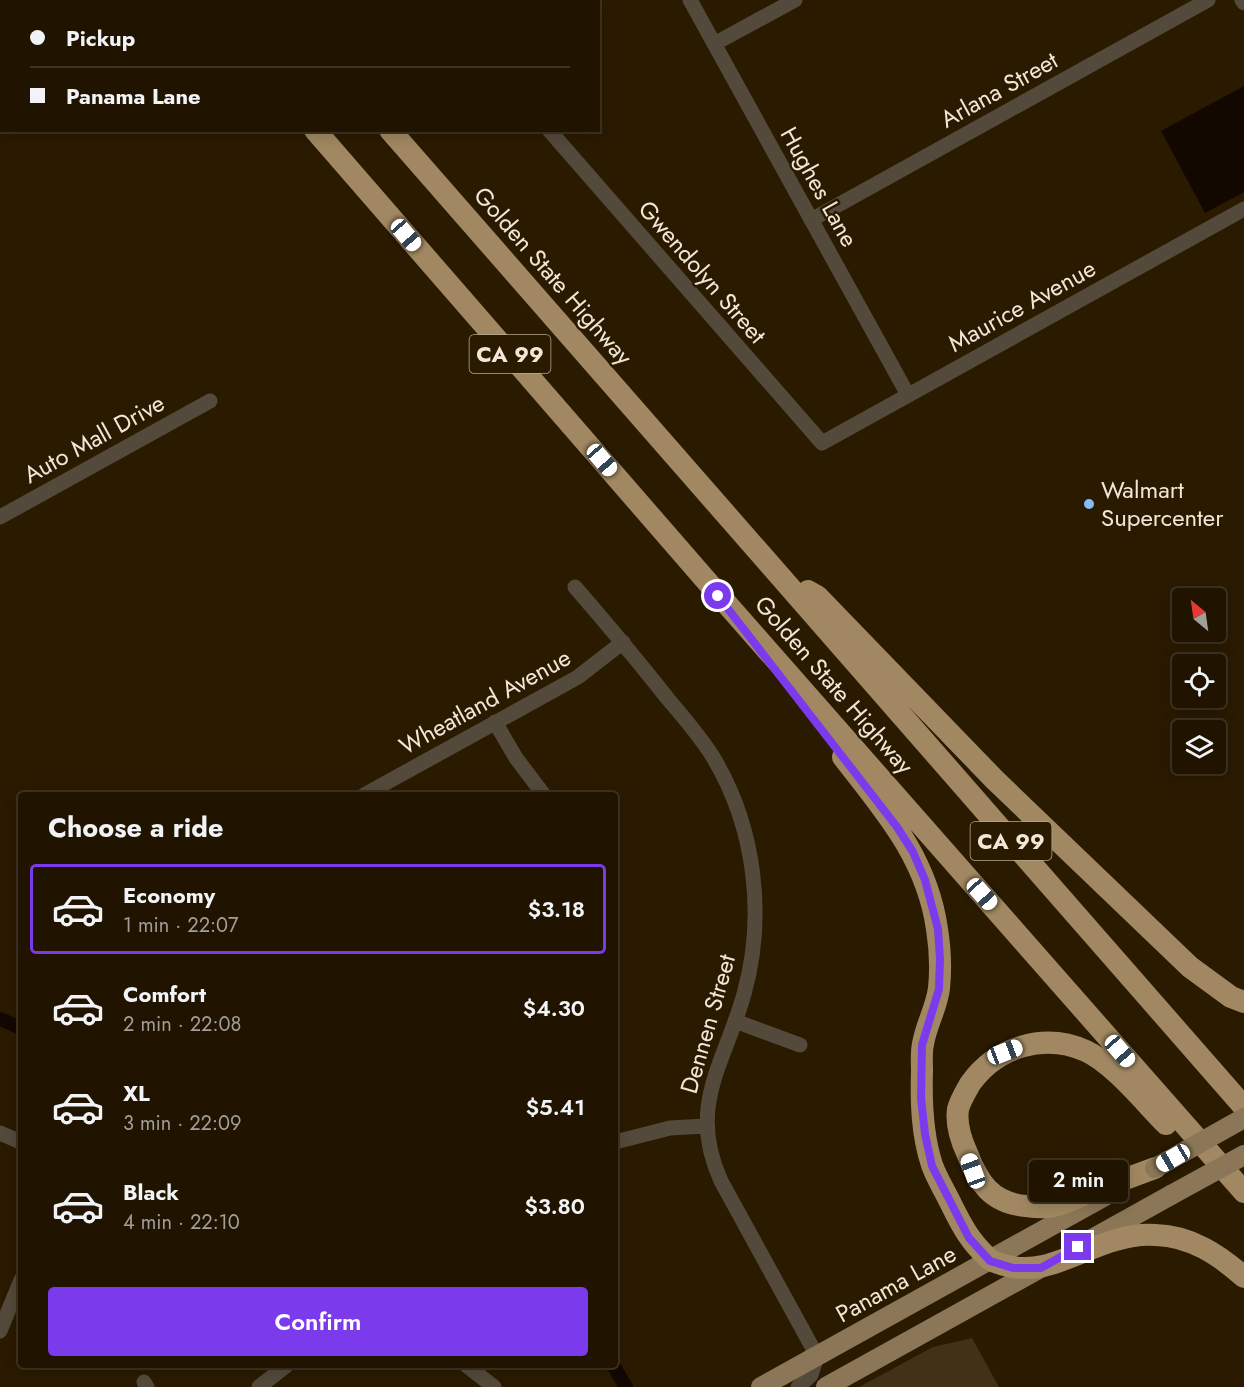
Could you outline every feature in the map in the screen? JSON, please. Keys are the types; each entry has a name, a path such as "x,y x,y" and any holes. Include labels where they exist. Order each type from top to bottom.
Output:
{"highway":[{"name":"Golden State Highway","path":"317,132 704,578 1244,1192"},
{"name":"Golden State Highway","path":"392,132 1244,1107"},
{"path":"778,575 817,596 995,780 1190,967 1231,997 1244,1002"},
{"path":"704,578 897,827 913,852 925,880 938,929 940,959 939,989 922,1045 921,1098 925,1134 932,1166 969,1238 990,1261 1013,1268 1041,1268 1115,1240 1158,1235 1179,1238 1199,1245 1218,1255 1244,1277"},
{"path":"1145,993 1244,1093"},
{"path":"1155,1168 1052,1207 1011,1204 986,1189 973,1171 962,1141 958,1109 966,1089 977,1074 990,1061 1005,1052 1023,1045 1039,1043 1071,1046 1087,1052 1108,1066 1244,1202"}],"main road":[{"name":"Panama Lane","path":"761,1387 1244,1118"},
{"path":"826,1387 1244,1155"}],"street":[{"name":"Hughes Lane","path":"690,0 908,395"},
{"path":"714,44 795,0"},
{"name":"Arlana Street","path":"811,220 1208,0"},
{"name":"Gwendolyn Street","path":"551,132 822,443"},
{"name":"Maurice Avenue","path":"822,443 1244,209"},
{"name":"Auto Mall Drive","path":"0,517 210,401"},
{"name":"Dennen Street","path":"575,587 623,642 704,744 727,784 739,814 748,844 753,875 755,933 744,994 710,1090 706,1126 713,1164 721,1181 817,1356"},
{"name":"Wheatland Avenue","path":"369,792 589,670 623,642"},
{"path":"495,723 516,758 542,792"},
{"path":"735,1021 800,1045"},
{"path":"618,1141 662,1130 706,1126"},
{"path":"0,1133 18,1141"},
{"path":"0,1331 18,1287"},
{"path":"798,1387 811,1375 817,1356"},
{"path":"259,1387 283,1368"},
{"path":"470,1368 494,1387"}],"shaded area":[{"path":"1244,86 1244,192 1205,213 1161,131"},
{"path":"972,1338 999,1387 859,1387 933,1347"}],"waterway":[{"path":"0,1019 18,1027"},
{"path":"615,1368 626,1387"}],"place":[{"name":"Walmart Supercenter","path":"1089,504"}],"route":[{"path":"718,596 897,827 913,852 925,880 938,929 940,959 939,989 922,1045 921,1098 925,1134 932,1166 969,1238 990,1261 1013,1268 1041,1268 1078,1247"}]}
